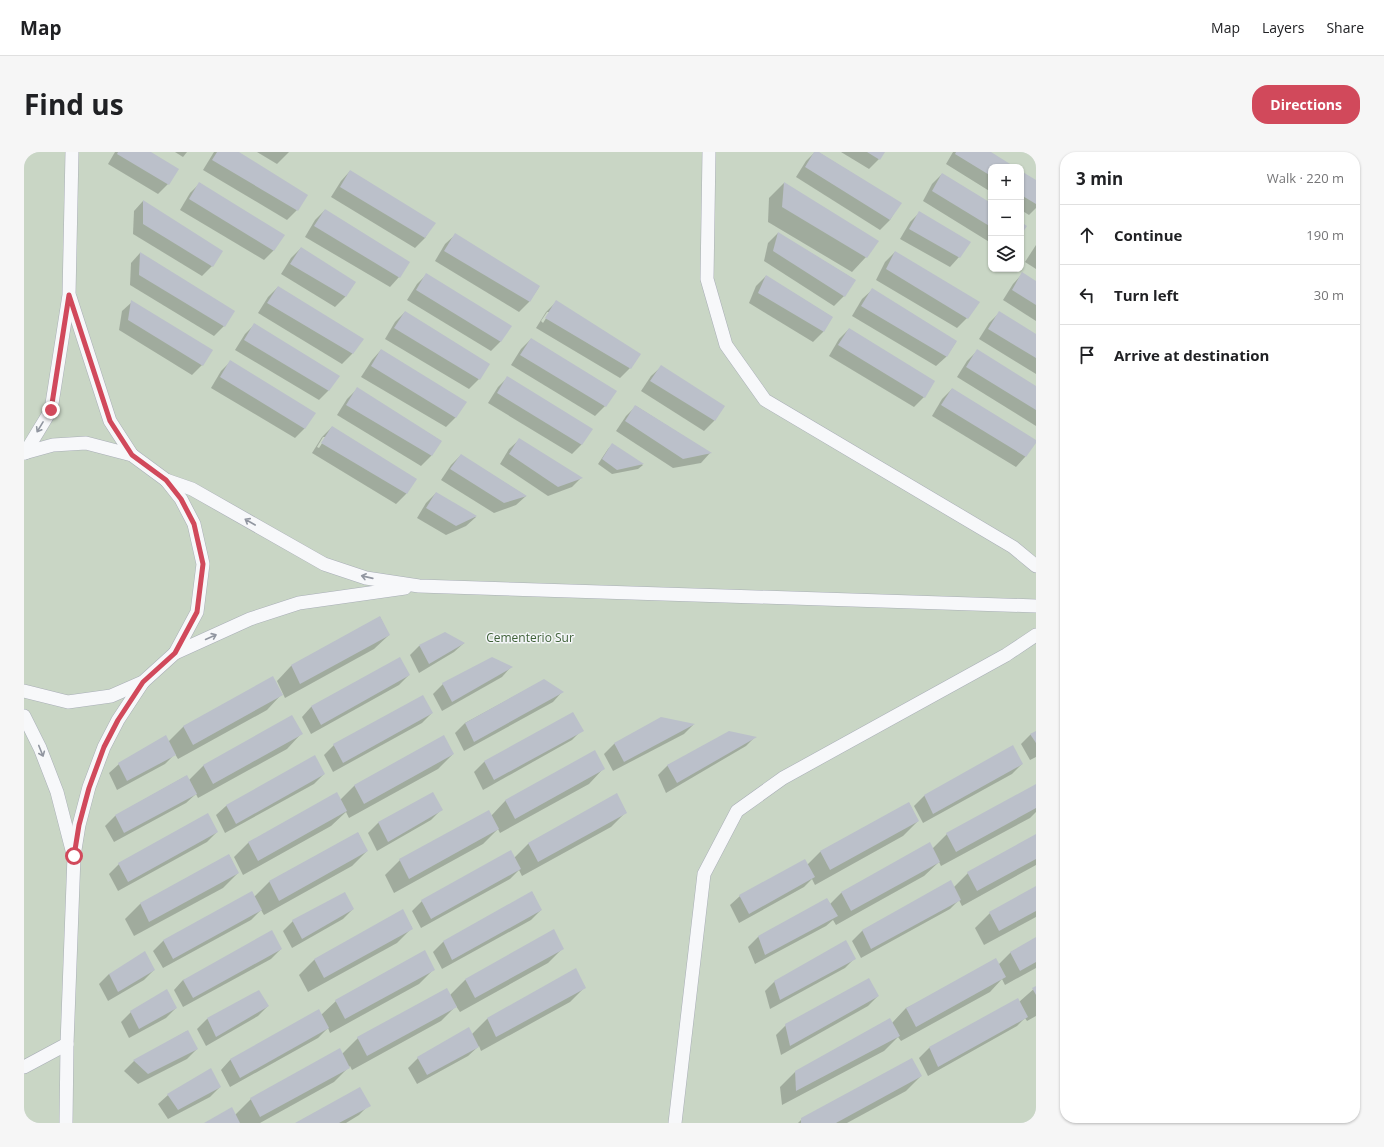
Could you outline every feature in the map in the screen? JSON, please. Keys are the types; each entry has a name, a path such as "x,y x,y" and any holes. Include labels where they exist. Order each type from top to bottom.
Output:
{"lane":[{"path":"24,453 51,410 69,295 72,152"},
{"path":"709,152 707,279 726,345 765,400 1013,547 1036,566"},
{"path":"69,295 110,421 132,455 166,480 181,499 194,524 203,564 197,612 175,653"},
{"path":"24,453 53,445 86,444 132,455"},
{"path":"166,480 192,489 324,564 366,578 419,586 1036,606"},
{"path":"66,1123 67,1044 74,856 79,825 89,788 104,747 118,720 143,682 175,653 250,619 299,603 419,586"},
{"path":"675,1123 704,874 737,811 783,778 1006,655 1036,635"},
{"path":"24,691 68,702 111,696 143,682"},
{"path":"24,716 40,748 57,792 74,856"},
{"path":"24,1067 67,1044"}],"green space":[{"name":"Cementerio Sur","path":"24,152 1036,152 1036,1123 24,1123"}],"building":[{"path":"118,152 151,152 179,169 169,185 117,154"},
{"path":"217,152 239,152 308,195 298,211 212,160"},
{"path":"814,152 819,152 902,203 890,220 805,167"},
{"path":"867,152 885,152 880,160"},
{"path":"956,152 991,152 1010,164 988,164 988,174 955,154"},
{"path":"350,170 436,223 425,238 340,187"},
{"path":"942,173 988,201 988,225 932,191"},
{"path":"1024,173 1036,180 1036,204 1024,197"},
{"path":"199,182 285,235 274,251 189,199"},
{"path":"784,182 879,241 867,258 782,207"},
{"path":"143,200 223,251 213,267 143,224"},
{"path":"325,209 410,262 400,278 314,226"},
{"path":"919,211 971,242 960,258 909,229"},
{"path":"778,232 856,280 845,297 773,251"},
{"path":"455,233 540,286 530,302 444,251"},
{"path":"301,247 356,282 346,297 290,264"},
{"path":"895,251 980,302 968,319 886,269"},
{"path":"140,252 235,311 225,327 139,275"},
{"path":"1022,272 1036,281 1036,305 1012,290"},
{"path":"426,273 512,326 501,342 416,290"},
{"path":"766,275 833,317 824,332 758,293"},
{"path":"278,286 364,339 353,354 267,303"},
{"path":"872,288 957,341 947,357 861,306"},
{"path":"131,300 213,350 203,366 128,320"},
{"path":"556,300 641,354 631,369 545,318"},
{"path":"405,311 490,364 480,380 394,328"},
{"path":"999,311 1036,334 1036,358 988,329"},
{"path":"254,323 340,376 329,391 244,340"},
{"path":"849,328 935,381 925,398 838,345"},
{"path":"531,338 617,391 606,407 520,355"},
{"path":"381,349 467,402 456,418 371,366"},
{"path":"977,349 1036,386 1036,410 966,367"},
{"path":"230,360 316,413 305,429 220,377"},
{"path":"661,365 725,406 715,421 650,381"},
{"path":"507,376 593,429 582,445 497,393"},
{"path":"357,387 442,441 432,456 346,405"},
{"path":"952,388 1036,440 1036,443 1026,457 941,405"},
{"path":"635,405 712,453 683,459 625,421"},
{"path":"332,426 417,479 407,494 321,443"},
{"path":"519,438 583,478 558,487 509,454"},
{"path":"612,443 644,464 617,470 602,459"},
{"path":"461,454 527,496 504,503 450,469"},
{"path":"436,492 477,516 456,526 426,508"},
{"path":"380,616 390,635 300,684 291,665"},
{"path":"445,632 465,643 429,664 419,645"},
{"path":"400,657 410,675 321,725 311,706"},
{"path":"492,657 513,667 452,702 442,683"},
{"path":"273,676 283,695 193,745 183,726"},
{"path":"544,679 564,692 474,742 465,723"},
{"path":"423,695 433,713 343,763 333,744"},
{"path":"573,712 584,731 494,780 484,761"},
{"path":"292,715 303,734 213,784 203,765"},
{"path":"661,717 695,724 624,762 614,743"},
{"path":"729,731 757,737 677,783 667,765"},
{"path":"1036,731 1036,743 1030,734"},
{"path":"166,735 176,755 127,781 118,763"},
{"path":"444,735 454,754 364,804 354,785"},
{"path":"1013,745 1023,764 933,814 924,795"},
{"path":"595,750 605,769 515,819 505,800"},
{"path":"315,755 325,774 236,824 226,805"},
{"path":"187,775 197,794 124,833 115,815"},
{"path":"1036,784 1036,808 956,852 946,833"},
{"path":"337,792 347,811 258,861 248,842"},
{"path":"433,792 443,810 388,842 378,822"},
{"path":"617,793 627,813 538,862 528,843"},
{"path":"909,802 919,821 830,870 820,851"},
{"path":"489,810 499,829 409,879 399,859"},
{"path":"208,813 218,832 128,882 118,863"},
{"path":"358,832 368,851 279,901 269,881"},
{"path":"1036,834 1036,859 977,891 967,872"},
{"path":"930,842 940,862 851,911 841,892"},
{"path":"511,850 521,869 431,919 421,900"},
{"path":"229,854 239,873 149,922 140,903"},
{"path":"805,859 815,877 749,914 739,895"},
{"path":"951,880 961,900 871,949 862,930"},
{"path":"1036,886 1036,911 999,931 989,912"},
{"path":"252,891 262,910 173,959 163,940"},
{"path":"532,891 542,910 452,960 443,941"},
{"path":"345,892 354,909 302,939 292,920"},
{"path":"827,898 838,916 765,955 758,936"},
{"path":"403,909 413,929 324,978 314,959"},
{"path":"554,929 564,949 475,998 465,979"},
{"path":"272,930 282,949 193,998 183,980"},
{"path":"1036,937 1036,962 1020,971 1010,952"},
{"path":"846,940 856,959 780,1000 774,981"},
{"path":"425,950 435,970 345,1019 335,1000"},
{"path":"145,951 155,970 118,992 109,974"},
{"path":"996,958 1006,977 916,1027 906,1008"},
{"path":"576,968 586,988 496,1037 487,1018"},
{"path":"869,978 879,996 790,1046 785,1024"},
{"path":"1036,986 1036,995 1032,988"},
{"path":"447,988 457,1007 367,1056 357,1037"},
{"path":"167,989 177,1008 139,1029 130,1011"},
{"path":"259,990 269,1006 216,1037 207,1018"},
{"path":"1018,998 1028,1017 938,1067 929,1047"},
{"path":"319,1009 329,1028 240,1078 230,1059"},
{"path":"890,1018 900,1036 796,1091 795,1071"},
{"path":"469,1027 479,1047 427,1075 417,1057"},
{"path":"188,1030 198,1049 148,1074 133,1060"},
{"path":"340,1048 350,1068 260,1117 250,1098"},
{"path":"912,1058 922,1076 836,1123 801,1123 801,1118"},
{"path":"211,1068 221,1087 178,1110 167,1094"},
{"path":"360,1087 371,1106 339,1123 295,1123"},
{"path":"232,1107 240,1123 204,1123"}],"route":[{"path":"51,410 69,295 110,421 132,455 166,480 181,499 194,524 203,564 197,612 175,653 143,682 118,720 104,747 89,788 79,825 74,856"}]}
